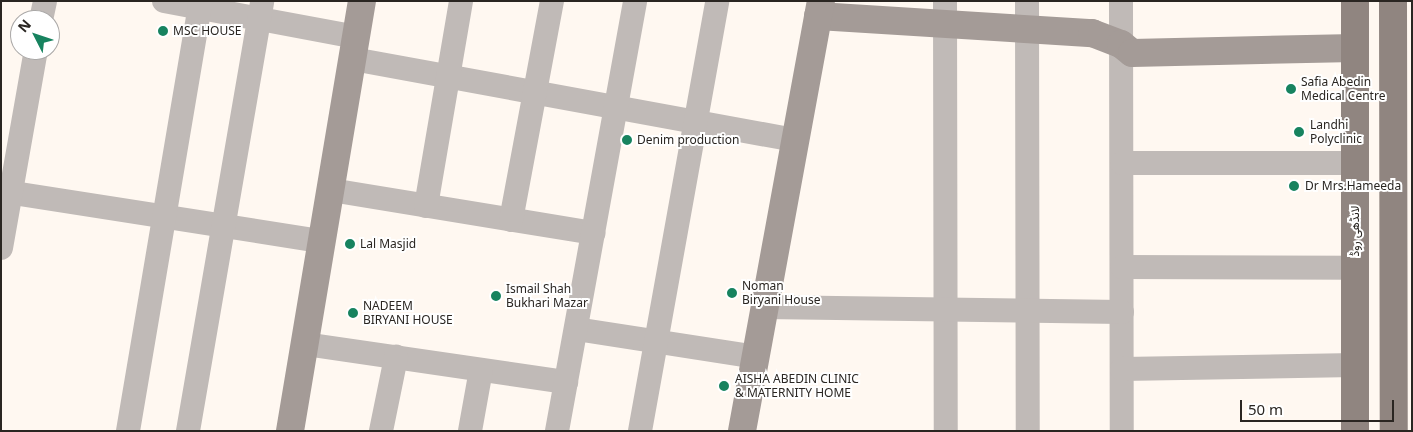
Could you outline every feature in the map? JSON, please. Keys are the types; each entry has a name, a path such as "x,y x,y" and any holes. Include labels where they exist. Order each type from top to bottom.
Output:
{"main road":[{"name":"لانڈھی روڈ","path":"1355,1 1356,431"},
{"path":"1394,431 1399,17"}],"street":[{"path":"164,1 260,10 355,48 447,76 536,95 795,140"},
{"path":"290,431 362,1"},
{"path":"426,206 461,1"},
{"path":"511,220 536,95 552,1"},
{"path":"557,431 635,1"},
{"path":"640,431 717,1"},
{"path":"1027,1 1028,431"},
{"path":"1121,1 1122,431"},
{"path":"128,431 201,5"},
{"path":"742,431 819,8 945,13 1026,29 1092,33 1121,44 1132,53 1355,48"},
{"path":"188,431 260,10"},
{"path":"945,13 946,431"},
{"path":"1,248 6,192 34,60"},
{"path":"1122,164 1355,163"},
{"path":"331,190 593,232"},
{"path":"6,192 322,241"},
{"path":"1122,267 1355,268"},
{"path":"764,307 945,312 1027,308 1122,312"},
{"path":"576,328 656,343 756,357"},
{"path":"305,344 566,382"},
{"path":"381,431 396,358"},
{"path":"1122,369 1355,365"},
{"path":"470,431 481,370"}],"place":[{"name":"MSC HOUSE","path":"163,31"},
{"name":"Safia Abedin Medical Centre","path":"1291,89"},
{"name":"Landhi Polyclinic","path":"1299,132"},
{"name":"Denim production","path":"627,140"},
{"name":"Dr Mrs.Hameeda","path":"1294,186"},
{"name":"Lal Masjid","path":"350,244"},
{"name":"Noman Biryani House","path":"732,293"},
{"name":"Ismail Shah Bukhari Mazar","path":"496,296"},
{"name":"NADEEM BIRYANI HOUSE","path":"353,313"},
{"name":"AISHA ABEDIN CLINIC & MATERNITY HOME","path":"724,386"}]}
